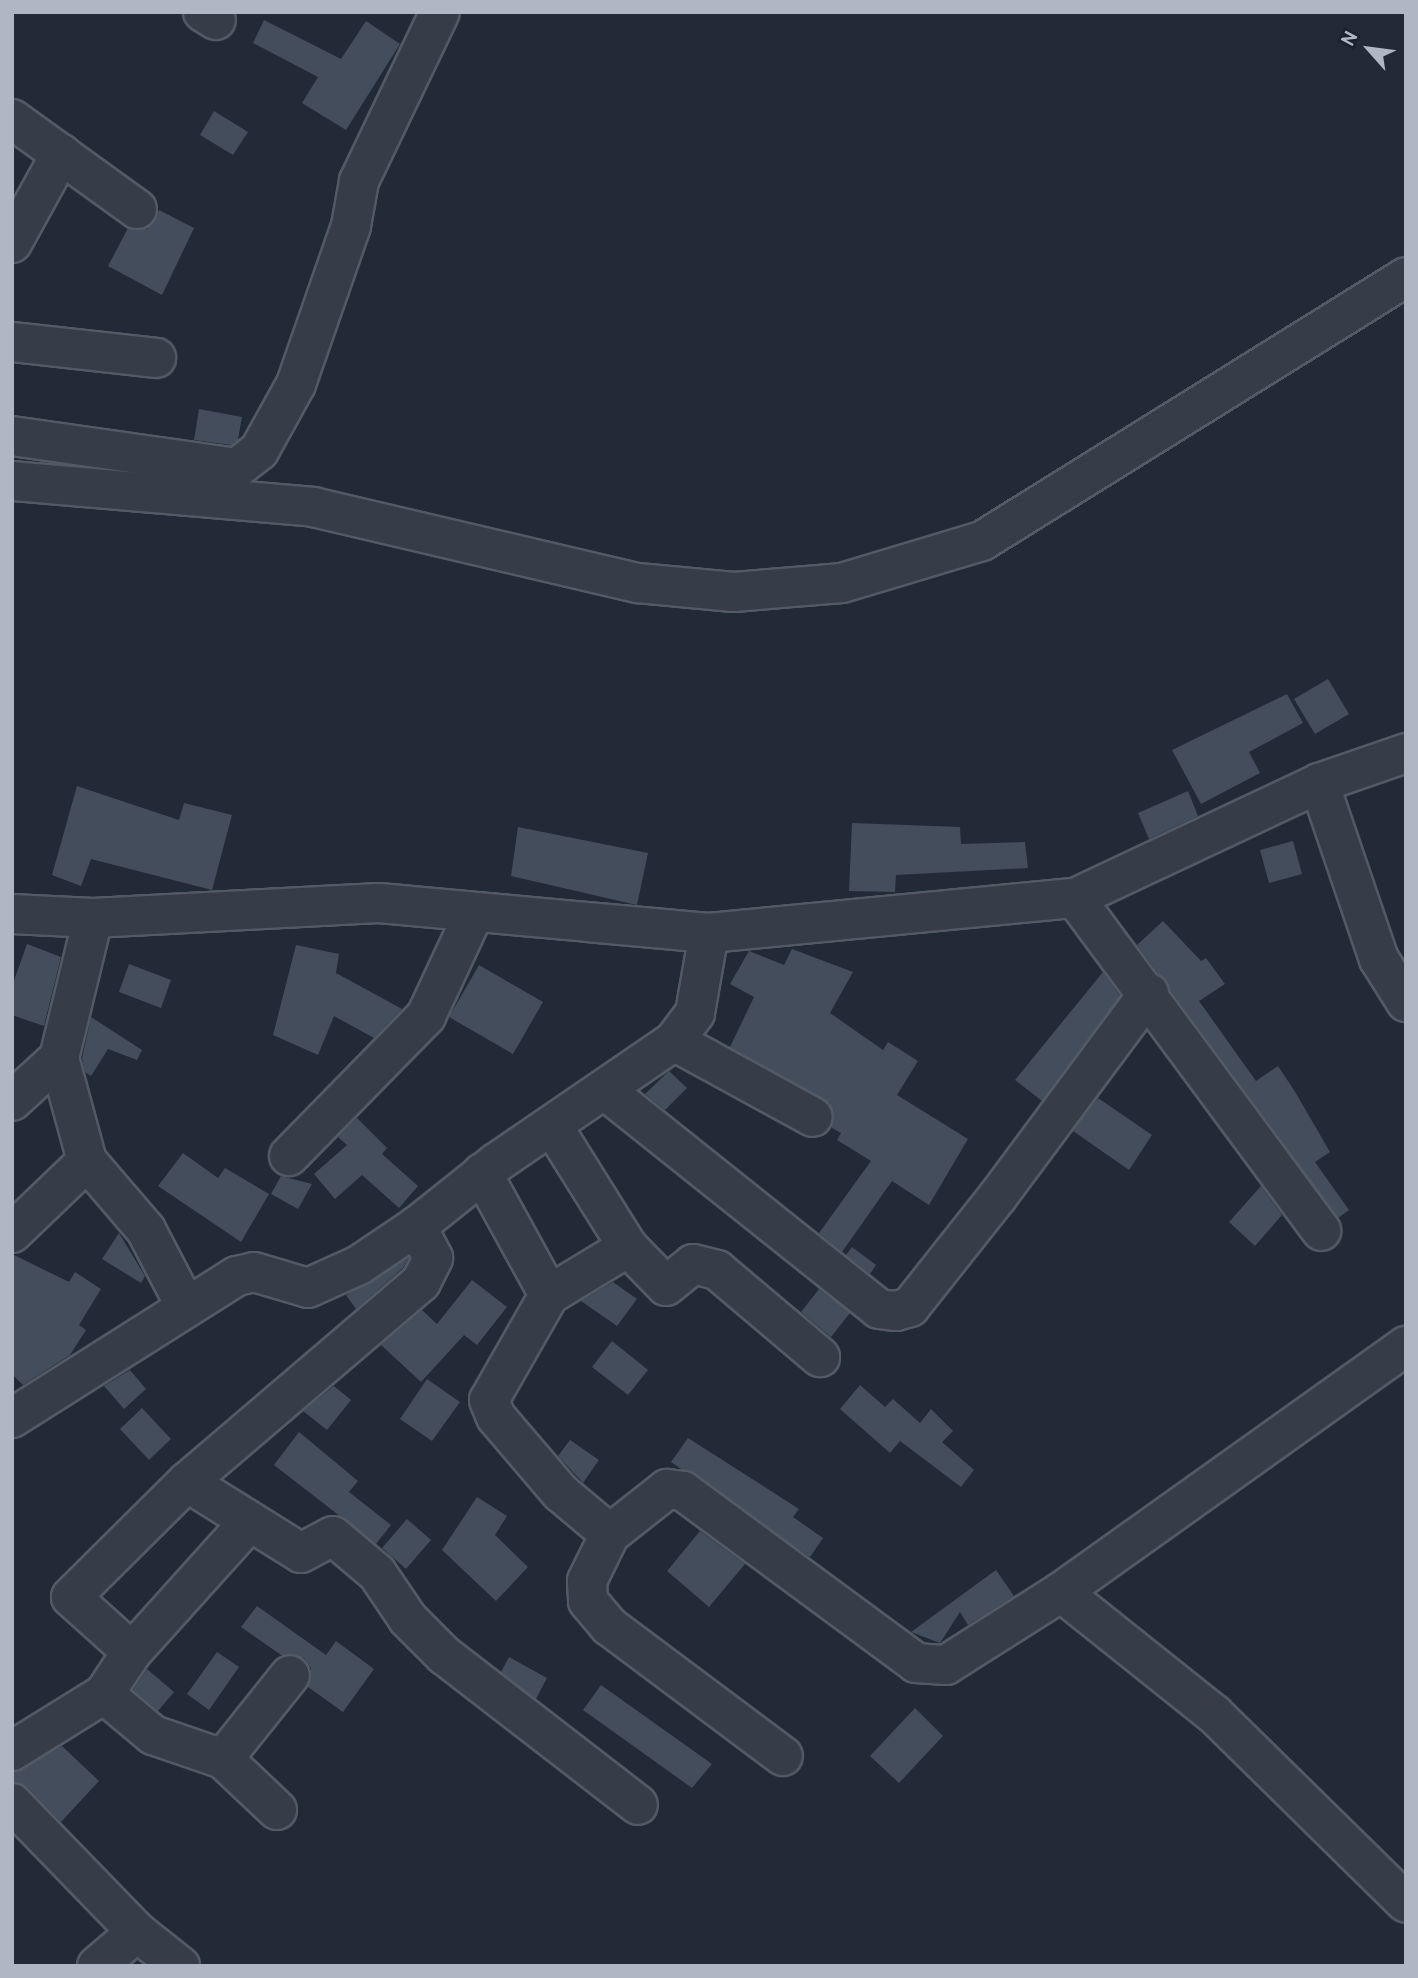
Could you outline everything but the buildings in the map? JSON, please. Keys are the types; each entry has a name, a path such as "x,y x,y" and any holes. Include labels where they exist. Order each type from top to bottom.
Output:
{"street":[{"path":"12,436 237,468 260,451 296,384 351,226 359,181 440,12"},
{"path":"12,119 137,209"},
{"path":"12,243 61,154"},
{"path":"12,481 313,507 638,583 734,592 842,583 982,541 1406,277"},
{"path":"12,342 156,358"},
{"path":"12,914 93,918 379,902 709,933 1075,898 1319,783 1406,753"},
{"path":"1319,783 1379,959 1406,1002"},
{"path":"1075,898 1149,993 1321,1231"},
{"path":"289,1156 426,1016 474,913"},
{"path":"93,918 59,1058 87,1161 146,1230 185,1305"},
{"path":"12,1418 185,1305 254,1272 308,1288 359,1265 417,1226 482,1173 606,1091 674,1041 695,1013 709,933"},
{"path":"606,1091 879,1308 896,1311 910,1307 990,1206 1149,993"},
{"path":"674,1041 813,1117"},
{"path":"12,1101 59,1058"},
{"path":"553,1126 628,1247 666,1286 693,1264 718,1270 820,1357"},
{"path":"12,1233 87,1161"},
{"path":"482,1173 549,1295"},
{"path":"132,1652 71,1597 187,1482 421,1282 433,1258 417,1226"},
{"path":"610,1534 561,1493 496,1417 489,1400 549,1295 628,1247"},
{"path":"783,1756 609,1626 588,1601 587,1581 610,1534 667,1489 683,1491 930,1668 946,1665 1061,1592 1406,1346"},
{"path":"187,1482 301,1553 334,1536 377,1573 408,1619 444,1655 638,1805"},
{"path":"12,1751 104,1694 132,1652 249,1522"},
{"path":"1061,1592 1214,1714 1406,1903"},
{"path":"223,1759 290,1675"},
{"path":"104,1694 153,1735 223,1759 277,1810"},
{"path":"12,1803 137,1932 180,1966"},
{"path":"97,1966 137,1932"}]}
